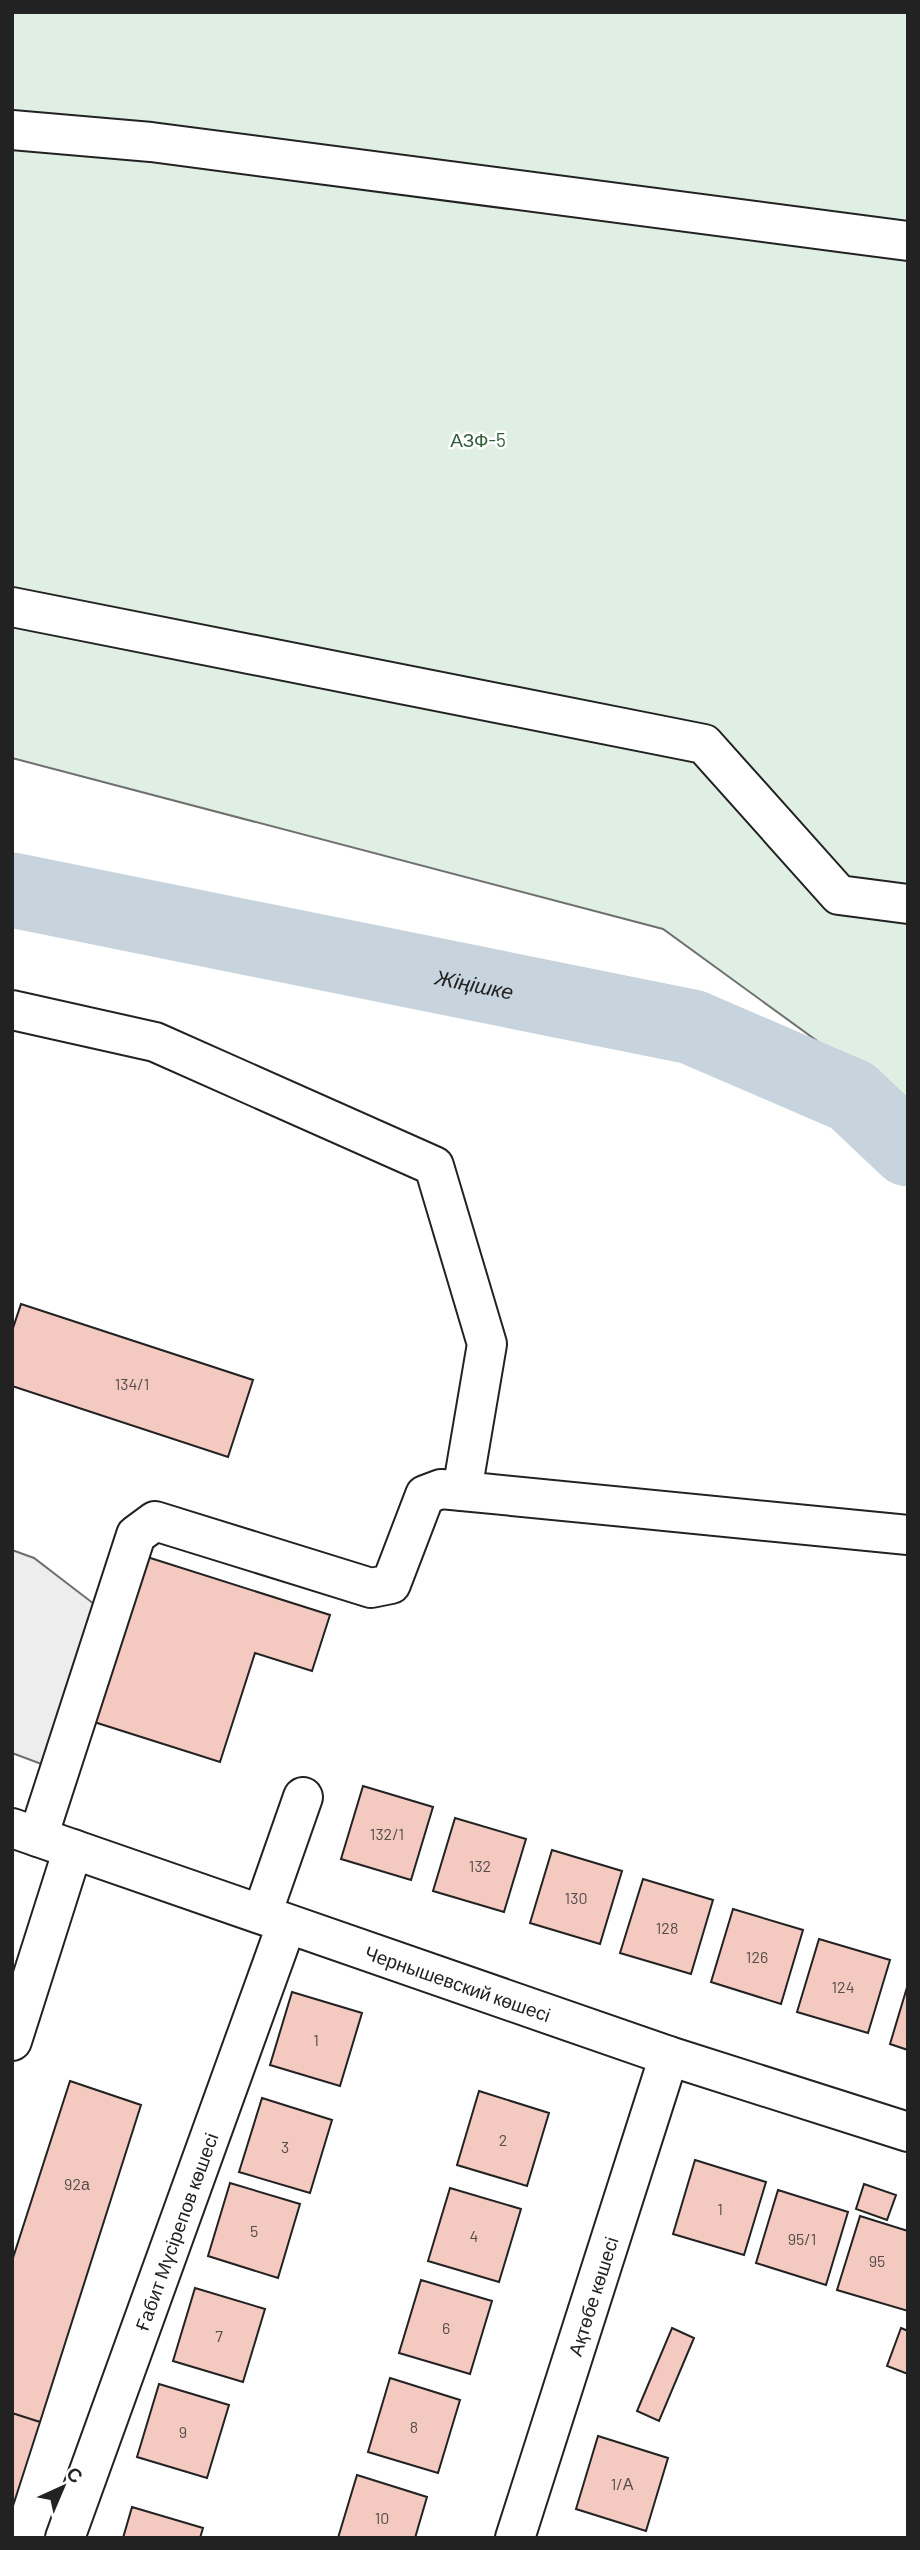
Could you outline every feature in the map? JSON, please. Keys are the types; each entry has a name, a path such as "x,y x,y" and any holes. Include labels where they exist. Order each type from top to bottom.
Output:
{"street":[{"path":"12,130 151,142 908,241"},
{"path":"12,607 704,744 839,895 908,904"},
{"path":"12,1010 155,1042 434,1166 487,1343 462,1491"},
{"path":"12,2041 41,1838 136,1535 155,1521 371,1588 391,1584 425,1495 441,1489 908,1535"},
{"name":"Ғабит Мүсірепов көшесі","path":"65,2538 274,1920 303,1797"},
{"name":"Чернышевский көшесі","path":"41,1838 669,2056 908,2133"},
{"name":"Ақтөбе көшесі","path":"515,2538 669,2056"}],"green space":[{"name":"АЗФ-5","path":"12,12 908,12 908,1107 663,929 12,758"}],"shaded area":[{"path":"12,1550 34,1558 98,1607 44,1765 12,1753"}],"building":[{"path":"21,1304 253,1380 228,1457 12,1386 12,1331"},
{"path":"144,1556 330,1615 312,1671 255,1653 220,1762 91,1721"},
{"path":"363,1786 433,1807 411,1880 341,1859"},
{"path":"455,1818 526,1839 504,1912 433,1891"},
{"path":"552,1850 622,1871 600,1944 530,1923"},
{"path":"643,1879 713,1900 691,1974 620,1953"},
{"path":"733,1909 803,1930 781,2004 711,1982"},
{"path":"819,1939 890,1960 868,2033 797,2012"},
{"path":"908,1984 908,2050 890,2044"},
{"path":"292,1992 362,2013 340,2086 270,2065"},
{"path":"70,2081 141,2105 40,2422 12,2413 12,2261"},
{"path":"479,2091 549,2113 527,2186 457,2165"},
{"path":"262,2098 332,2120 310,2193 239,2172"},
{"path":"695,2160 766,2182 744,2255 673,2234"},
{"path":"230,2183 300,2204 278,2278 208,2256"},
{"path":"864,2184 896,2195 887,2220 856,2209"},
{"path":"450,2188 521,2209 499,2282 428,2261"},
{"path":"778,2190 848,2212 826,2285 756,2263"},
{"path":"860,2216 908,2231 908,2311 837,2290"},
{"path":"421,2280 492,2301 470,2374 399,2353"},
{"path":"195,2288 265,2309 243,2382 173,2361"},
{"path":"672,2328 694,2338 659,2421 637,2411"},
{"path":"901,2328 908,2331 908,2374 887,2366"},
{"path":"390,2378 460,2400 438,2473 368,2452"},
{"path":"159,2384 229,2405 207,2478 137,2457"},
{"path":"12,2413 40,2422 12,2509"},
{"path":"598,2436 668,2458 646,2531 576,2509"},
{"path":"357,2475 427,2497 415,2538 338,2538"},
{"path":"132,2507 203,2528 200,2538 123,2538"}],"waterway":[{"name":"Жіңішке","path":"12,890 692,1027 852,1096 908,1149"}]}
